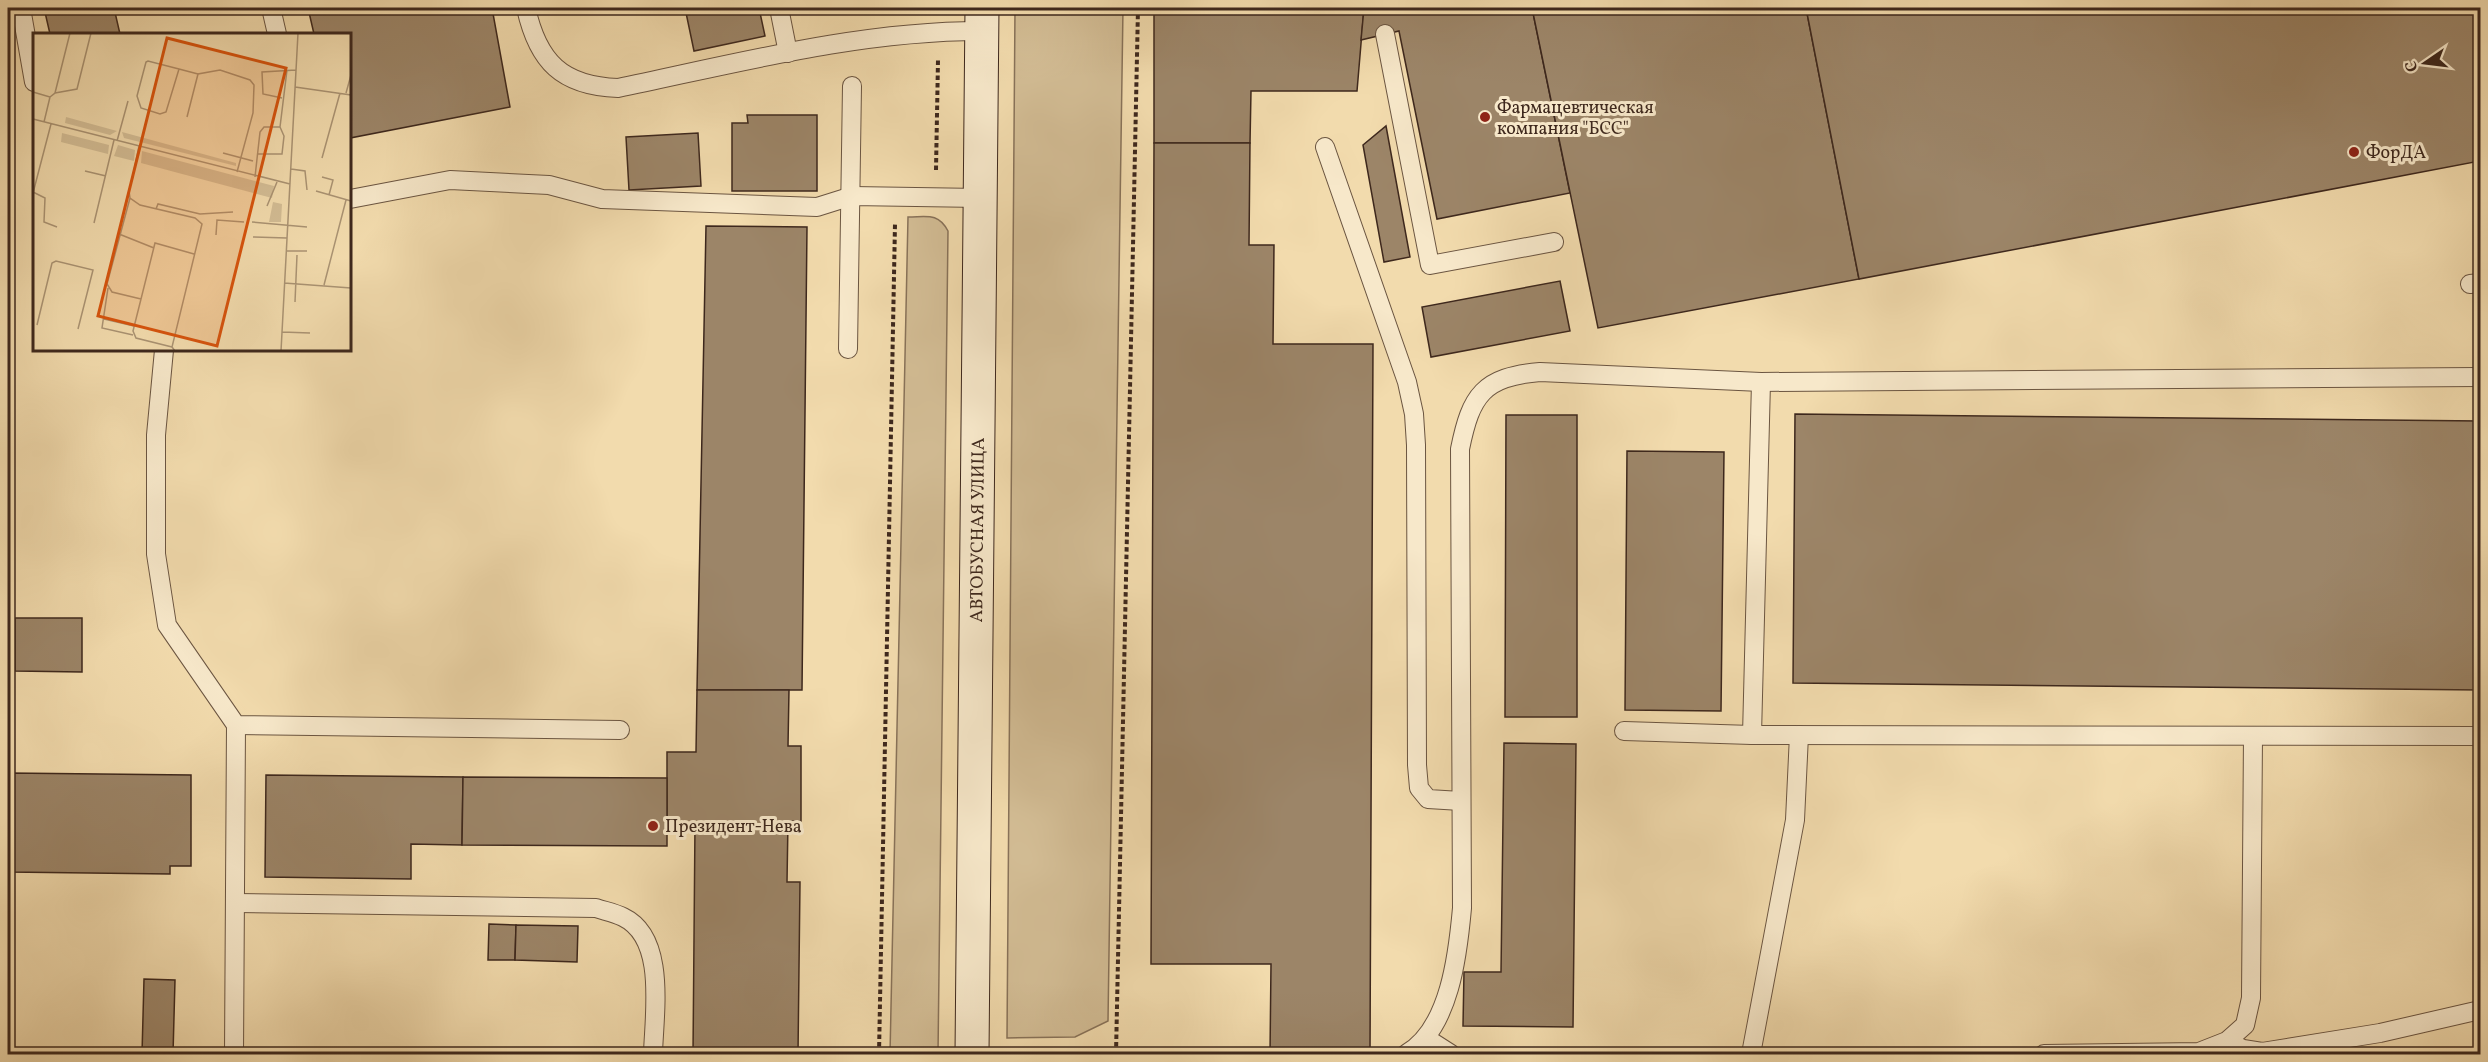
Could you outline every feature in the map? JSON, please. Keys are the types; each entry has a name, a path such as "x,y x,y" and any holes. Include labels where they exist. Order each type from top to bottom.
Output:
{"street":[{"name":"АВТОБУСНАЯ УЛИЦА","path":"972,1054 981,19"}],"lane":[{"path":"21,8 33,76"},
{"path":"271,8 277,33"},
{"path":"526,8 531,29 545,57 566,76 593,87 618,88 820,46 938,31 981,19"},
{"path":"779,8 788,53"},
{"path":"1385,34 1430,265 1554,242"},
{"path":"848,349 852,86"},
{"path":"1325,147 1407,382 1414,414 1419,788 1428,799 1461,801"},
{"path":"351,199 450,180 549,185 602,199 817,207 852,196 980,198"},
{"path":"164,351 156,435 156,554 167,625 236,725 234,1054"},
{"path":"1406,1054 1426,1038 1438,1016 1447,993 1459,944 1462,908 1460,449 1465,422 1475,400 1492,382 1514,374 1540,372 1761,382 2481,377"},
{"path":"1752,735 1761,382"},
{"path":"236,725 620,730"},
{"path":"1624,731 1752,735 2481,736"},
{"path":"1751,1054 1795,820 1799,735"},
{"path":"2044,1054 2199,1052 2227,1041 2245,1025 2252,998 2253,736"},
{"path":"235,903 596,908 624,917 646,937 655,968 653,1054"},
{"path":"2227,1041 2243,1049 2262,1052 2380,1033 2481,1010"},
{"path":"1426,1038 1451,1054"}],"path":[{"path":"1116,1054 1138,8"},
{"path":"935,197 938,31"},
{"path":"879,1054 895,197"}],"shaded area":[{"path":"1015,8 1123,8 1108,1021 1075,1037 1007,1038"},
{"path":"908,217 936,218 948,231 938,1054 890,1054"}],"building":[{"path":"44,8 114,8 120,33 50,33"},
{"path":"308,8 492,8 510,107 351,138 351,33 314,33"},
{"path":"685,8 759,8 765,36 694,51"},
{"path":"1154,8 1364,8 1357,91 1251,91 1250,143 1154,143"},
{"name":"Фармацевтическая компания \"БСС\"","path":"1364,8 1532,8 1570,193 1437,219 1399,31 1361,40"},
{"path":"1532,8 1806,8 1859,279 1598,328"},
{"path":"1806,8 2480,8 2480,161 1859,279"},
{"path":"747,115 817,115 817,191 732,191 732,123 748,123"},
{"path":"1386,126 1410,257 1384,262 1363,145"},
{"path":"698,133 701,186 629,190 626,137"},
{"path":"1154,143 1250,143 1249,245 1274,245 1273,344 1373,344 1370,1054 1270,1054 1271,964 1151,964"},
{"path":"706,226 807,227 802,690 697,690"},
{"path":"1560,281 1570,331 1431,357 1422,307"},
{"path":"1795,414 2480,421 2480,690 1793,683"},
{"path":"1506,415 1577,415 1577,717 1505,717"},
{"path":"1627,451 1724,452 1721,711 1625,710"},
{"path":"15,618 82,618 82,672 15,671"},
{"path":"697,690 789,690 788,746 801,746 801,821 788,821 787,882 800,882 798,1054 693,1054 695,824 667,824 667,752 696,752"},
{"path":"1504,743 1576,744 1573,1027 1463,1026 1464,972 1501,972"},
{"path":"8,773 191,775 191,866 170,866 170,874 8,872"},
{"path":"266,775 463,777 462,845 411,844 411,879 265,877"},
{"path":"463,777 667,778 667,846 462,845"},
{"path":"489,924 516,925 515,960 488,960"},
{"path":"516,925 578,926 577,962 515,960"},
{"path":"144,979 175,980 173,1054 142,1054"}],"place":[{"name":"Фармацевтическая компания \"БСС\"","path":"1485,117"},
{"name":"ФорДА","path":"2354,152"},
{"name":"Президент-Нева","path":"653,826"}]}
